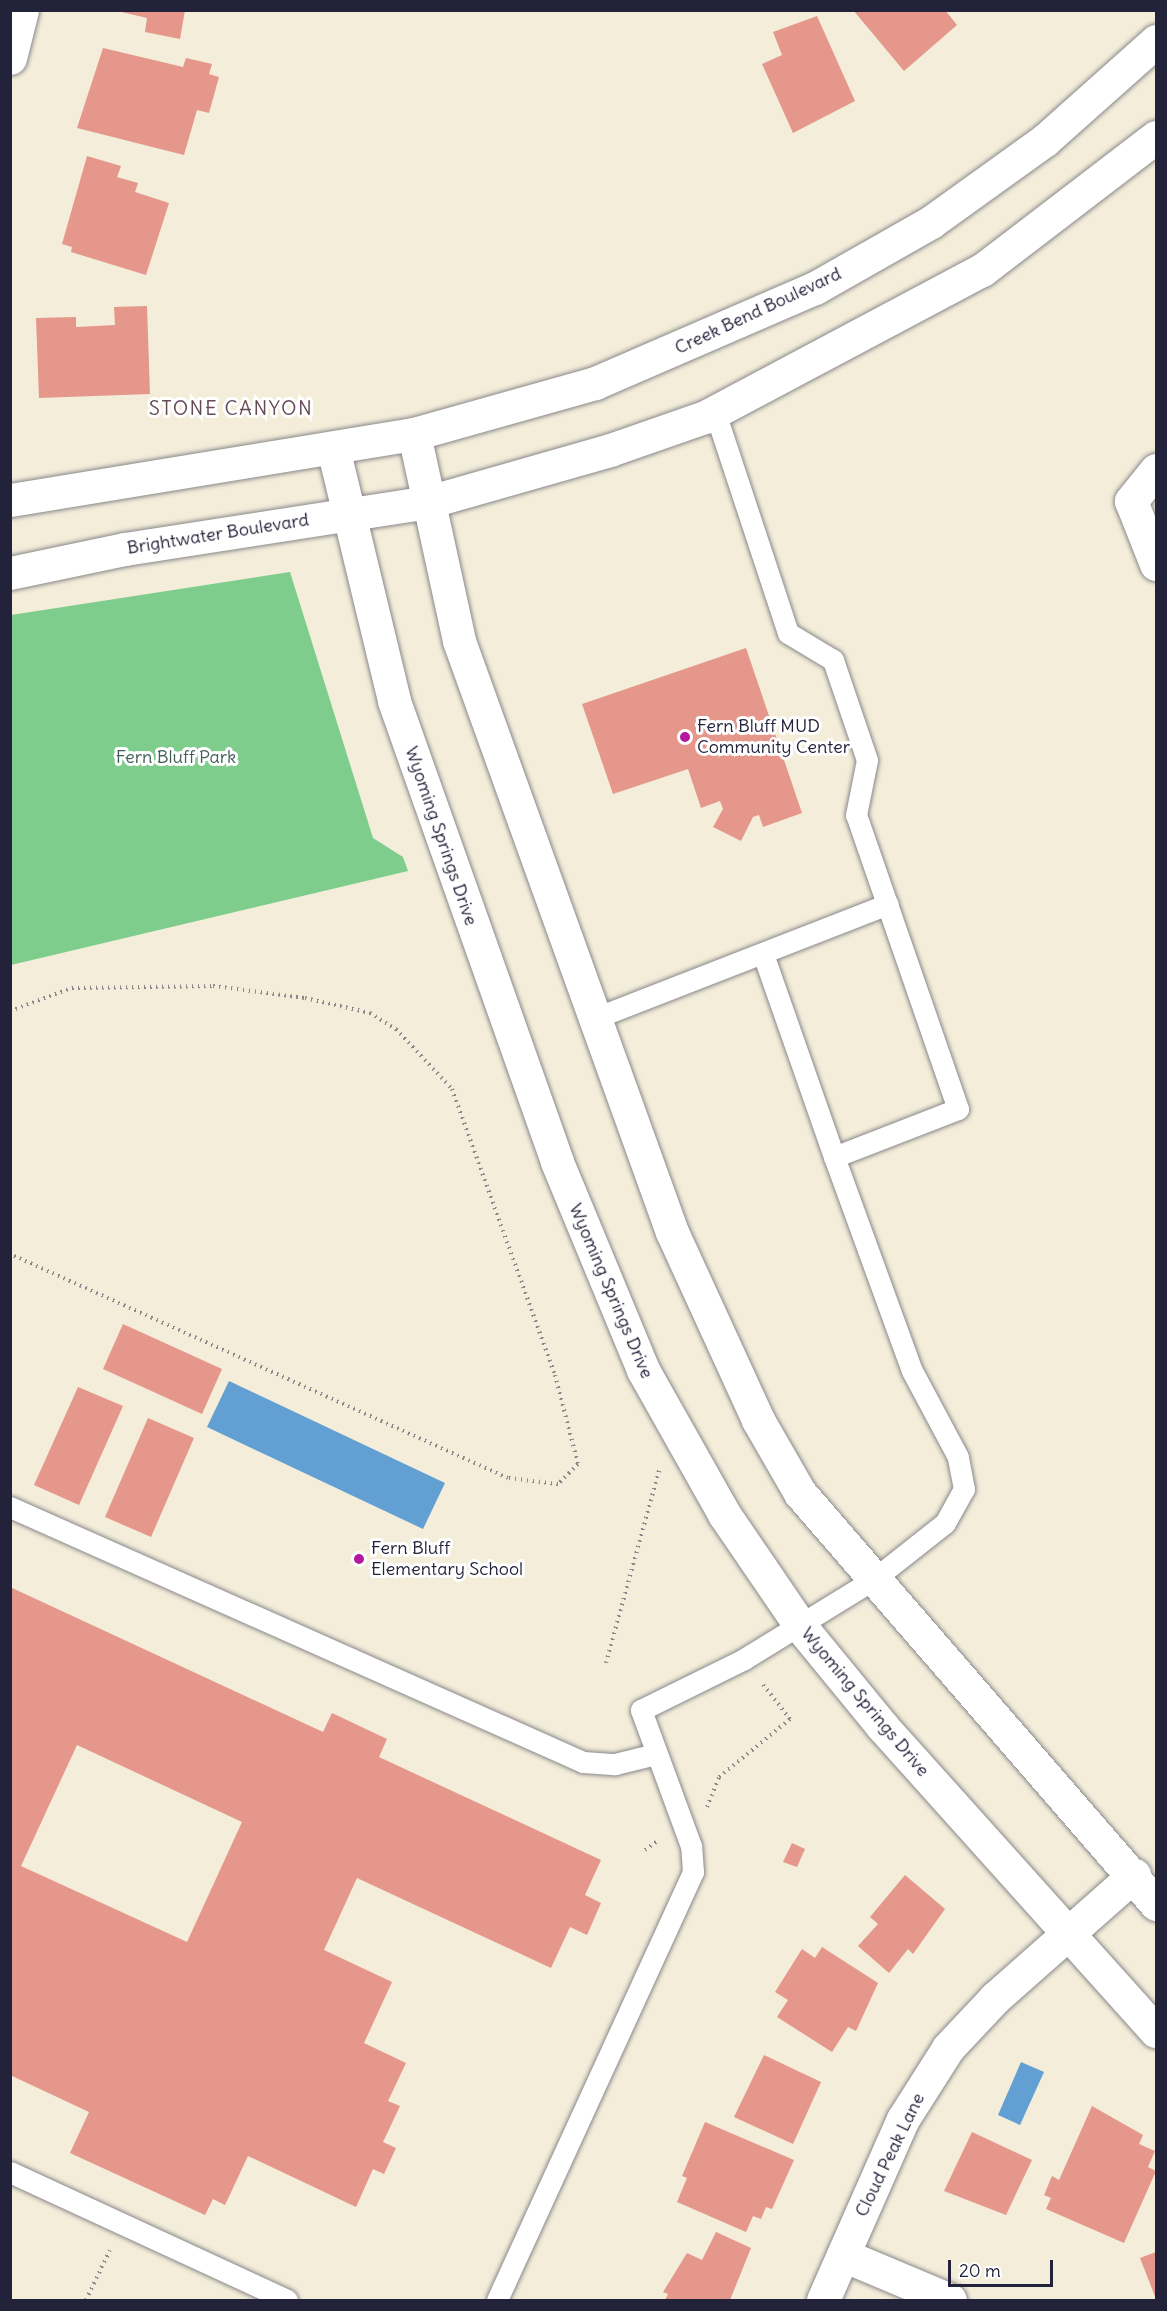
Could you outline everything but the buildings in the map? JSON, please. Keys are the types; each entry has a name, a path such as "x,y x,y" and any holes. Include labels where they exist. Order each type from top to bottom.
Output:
{"street":[{"path":"10,58 22,10"},
{"name":"Creek Bend Boulevard","path":"333,448 414,434 595,383 816,288 931,222 1045,140 1156,41"},
{"path":"428,502 610,450 715,412 982,270 1156,136"},
{"path":"414,434 459,641 598,1017 672,1232 758,1420 800,1492 1134,1875 1156,1904"},
{"path":"10,500 333,448"},
{"name":"Wyoming Springs Drive","path":"333,448 345,514 394,701 557,1162 613,1303 643,1370 724,1514 801,1627 882,1726 1071,1931 1156,2031"},
{"path":"1156,470 1131,501 1156,564"},
{"name":"Brightwater Boulevard","path":"10,573 345,514 428,502"},
{"name":"Cloud Peak Lane","path":"823,2301 903,2119 932,2071 994,1998 1134,1875"},
{"path":"843,2255 950,2301"}],"lane":[{"path":"715,412 788,633 833,660 867,760 856,815 958,1109 834,1158"},
{"path":"598,1017 888,904"},
{"path":"497,2301 693,1872 691,1846 641,1710 801,1627 874,1579 953,1515 961,1503 963,1474 912,1371 763,954"},
{"path":"10,1507 583,1762 615,1764 656,1754"},
{"path":"10,2172 287,2301"}],"path":[{"path":"10,1011 72,988 213,986 305,998 370,1013 396,1029 452,1089 552,1364 578,1464 558,1484 508,1478 10,1254"},
{"path":"606,1663 660,1466"},
{"path":"699,1812 712,1804 719,1777 790,1719 760,1681"},
{"path":"645,1850 664,1836"},
{"path":"86,2301 115,2241"}],"green space":[{"name":"Fern Bluff Park","path":"290,572 373,838 403,857 408,871 11,965 11,615"}],"water":[{"path":"229,1381 445,1483 423,1529 207,1427"},
{"path":"1021,2062 1044,2072 1020,2125 998,2115"}],"place":[{"name":"Fern Bluff MUD Community Center","path":"685,737"},
{"name":"Fern Bluff Elementary School","path":"359,1559"}],"district":[{"name":"STONE CANYON","path":"231,407"}]}
